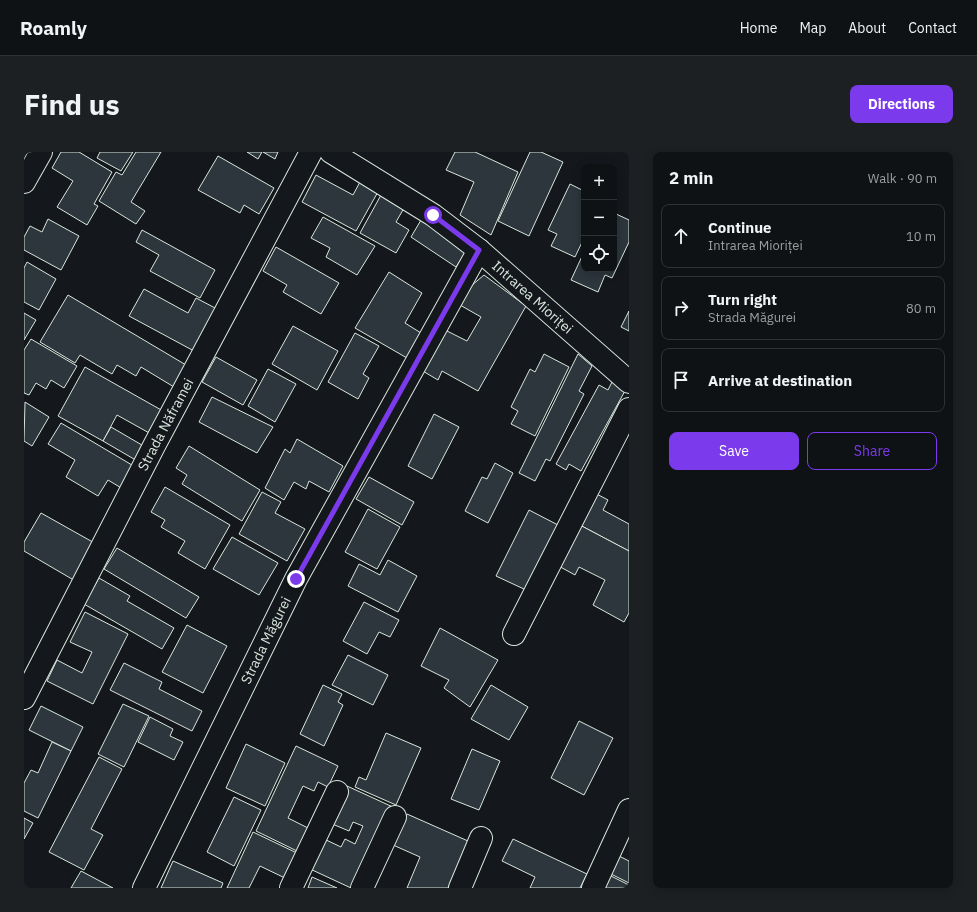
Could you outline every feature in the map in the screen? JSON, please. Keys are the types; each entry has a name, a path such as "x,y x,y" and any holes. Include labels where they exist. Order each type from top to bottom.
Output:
{"street":[{"path":"24,182 41,152"},
{"name":"Strada Năframei","path":"24,698 155,444 311,152"},
{"name":"Intrarea Mioriței","path":"331,152 433,215 479,250 629,382"},
{"name":"Strada Măgurei","path":"144,888 296,579 479,250"},
{"path":"514,634 629,409"},
{"path":"291,888 337,792"},
{"path":"593,888 629,810"},
{"path":"362,888 396,817"},
{"path":"460,888 481,838"}],"building":[{"path":"61,152 79,152 112,172 94,204 98,206 87,225 57,207 73,181 52,168"},
{"path":"100,152 133,152 121,171 97,158"},
{"path":"136,152 161,152 131,202 145,211 136,224 99,201 116,172 122,175"},
{"path":"247,152 262,152 258,159"},
{"path":"263,152 278,152 275,159"},
{"path":"455,152 475,152 518,172 491,235 460,215 474,182 446,170"},
{"path":"530,152 541,152 563,162 529,236 498,221"},
{"path":"218,156 274,188 259,214 244,205 240,213 198,190"},
{"path":"316,175 353,195 361,180 379,190 356,231 302,202"},
{"path":"570,184 581,190 581,244 575,257 551,246 557,234 548,230"},
{"path":"381,195 404,208 396,222 409,230 396,253 360,233"},
{"path":"617,214 629,220 629,242 617,267"},
{"path":"323,217 375,246 357,275 326,257 330,248 311,238"},
{"path":"48,219 79,236 61,270 24,250 24,237 30,226 42,232"},
{"path":"421,220 467,250 456,267 411,237"},
{"path":"142,230 215,270 200,298 150,271 159,255 136,242"},
{"path":"276,247 339,283 321,314 283,292 287,285 263,271"},
{"path":"581,258 581,272 615,272 612,278 605,275 598,292 571,280"},
{"path":"27,262 56,279 39,310 24,302 24,268"},
{"path":"389,272 422,293 405,323 421,333 407,358 355,328"},
{"path":"484,275 526,306 478,391 442,371 438,380 421,370 445,330 467,341 481,317 460,305 471,286"},
{"path":"144,289 188,313 196,298 217,309 194,351 129,316"},
{"path":"68,295 186,365 174,387 141,367 136,376 117,365 112,374 80,355 75,363 40,342"},
{"path":"629,311 629,331 621,327"},
{"path":"24,313 36,320 24,340"},
{"path":"293,326 338,351 317,390 272,364"},
{"path":"355,333 379,346 363,374 369,378 358,399 328,382"},
{"path":"31,339 77,366 64,388 51,380 46,389 36,383 29,395 24,393 24,350"},
{"path":"544,354 569,367 535,436 511,424 518,411 511,407 530,369 535,372"},
{"path":"578,354 592,366 579,391 584,394 550,461 546,459 535,481 519,473"},
{"path":"216,357 257,380 243,405 202,382"},
{"path":"85,367 163,411 151,434 117,415 103,441 58,416"},
{"path":"268,369 296,384 275,422 248,406"},
{"path":"612,382 626,389 581,471 569,464 566,470 556,464 599,385 608,390"},
{"path":"212,397 273,427 257,453 199,422"},
{"path":"25,402 49,417 32,446 24,441"},
{"path":"434,414 459,427 432,479 408,466"},
{"path":"61,423 137,468 123,489 108,480 98,496 66,477 75,460 48,444"},
{"path":"111,427 147,448 139,462 103,441"},
{"path":"297,439 343,466 329,492 309,481 306,489 294,482 284,500 265,488 285,449 290,453"},
{"path":"189,446 260,490 242,521 182,484 187,475 176,468"},
{"path":"495,463 513,473 488,523 465,511 482,477 487,479"},
{"path":"369,477 414,502 402,525 356,499"},
{"path":"165,487 230,525 205,569 178,553 185,541 161,527 165,520 151,512"},
{"path":"262,492 281,502 275,513 305,529 287,561 239,534"},
{"path":"593,492 608,500 603,510 629,524 629,551 576,523"},
{"path":"368,509 400,527 377,569 345,552"},
{"path":"529,510 558,525 526,590 496,576"},
{"path":"41,513 98,545 77,582 24,551 24,542"},
{"path":"576,523 629,551 629,613 624,622 593,605 605,580 579,567 575,575 555,564"},
{"path":"232,537 278,563 259,595 213,569"},
{"path":"117,548 199,597 186,618 104,569"},
{"path":"388,560 417,576 398,612 348,586 359,564 380,575"},
{"path":"99,578 130,596 127,601 174,628 162,649 84,604"},
{"path":"364,602 399,620 390,637 379,632 367,654 343,641"},
{"path":"85,612 128,634 93,704 47,681 57,660 82,673 92,652 70,642"},
{"path":"187,625 227,646 203,693 162,672"},
{"path":"440,628 498,660 470,707 444,688 449,680 421,666"},
{"path":"348,655 388,675 373,705 332,685"},
{"path":"124,663 162,682 159,689 202,711 192,731 110,690"},
{"path":"323,685 342,694 338,702 343,705 324,746 300,734"},
{"path":"491,685 528,707 509,740 471,719"},
{"path":"123,704 149,716 124,767 98,754"},
{"path":"41,706 83,727 71,751 29,730"},
{"path":"150,717 173,729 170,736 183,742 174,760 138,742"},
{"path":"579,721 613,738 584,795 551,778"},
{"path":"386,733 421,748 396,805 355,787 359,777 366,780"},
{"path":"52,742 71,751 38,818 24,811 24,783 31,770 38,773"},
{"path":"246,744 285,763 265,806 226,788"},
{"path":"296,746 338,766 328,787 318,782 314,791 303,786 288,818 310,829 299,852 256,831"},
{"path":"472,749 500,761 479,810 451,799"},
{"path":"99,757 122,769 91,829 103,835 84,870 49,852"},
{"path":"347,786 395,808 358,888 351,888 308,868 322,838 341,847 345,839 355,844 363,826 353,822 349,831 330,823"},
{"path":"234,797 261,810 234,866 207,852"},
{"path":"407,814 468,841 448,888 407,888 420,857 393,845"},
{"path":"24,818 33,823 24,839"},
{"path":"253,832 299,854 287,879 260,866 249,888 227,888"},
{"path":"513,839 587,874 580,888 530,888 535,877 502,861"},
{"path":"615,854 629,861 629,883 607,872"},
{"path":"173,861 223,883 221,888 161,888"},
{"path":"81,871 113,888 71,888"},
{"path":"611,876 629,885 629,888 605,888"},
{"path":"312,877 337,888 308,888"}],"route":[{"path":"296,579 479,250 433,215"}]}
